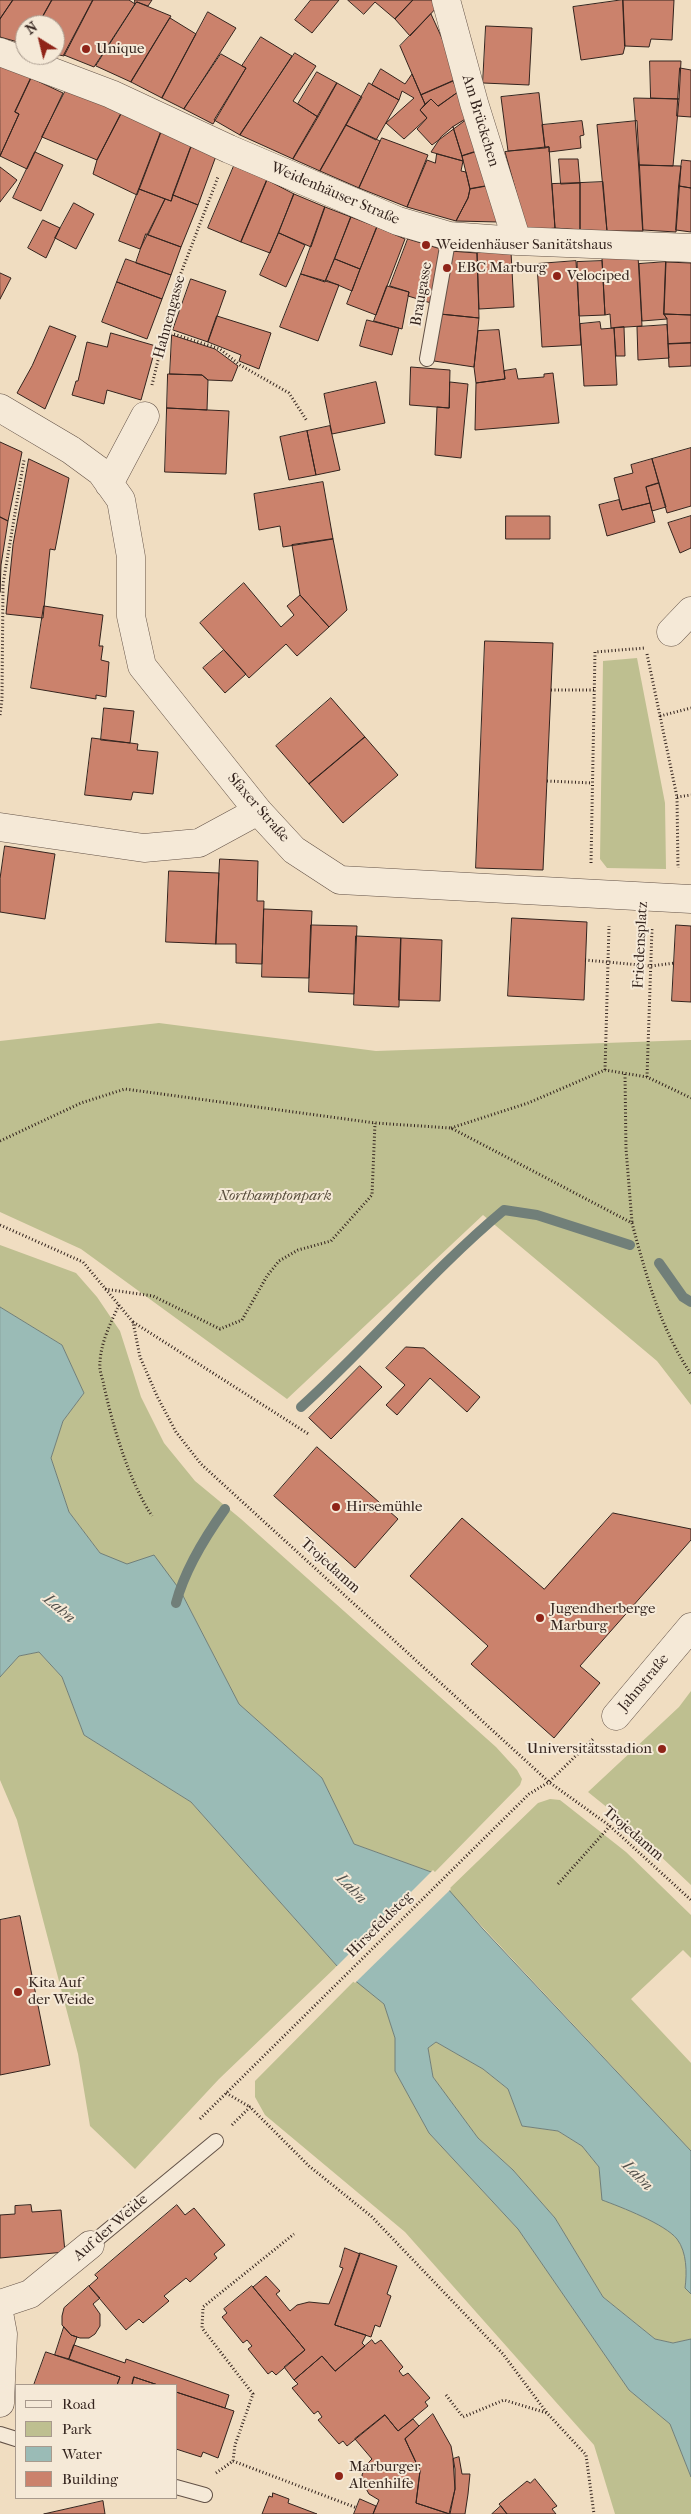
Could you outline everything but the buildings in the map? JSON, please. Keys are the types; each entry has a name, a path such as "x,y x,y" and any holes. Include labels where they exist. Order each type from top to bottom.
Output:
{"street":[{"name":"Am Brückchen","path":"446,0 474,103 517,241"},
{"name":"Weidenhäuser Straße","path":"0,52 111,94 229,149 398,221 449,236 517,241 691,248"},
{"name":"Sfaxer Straße","path":"0,408 71,450 101,472 121,500 130,557 131,616 142,666 258,811 294,850 340,880 691,899"},
{"path":"109,484 145,416"},
{"path":"671,632 691,610"},
{"path":"0,827 144,848 199,843 258,811"},
{"name":"Jahnstraße","path":"616,1716 691,1627"},
{"name":"Auf der Weide","path":"0,2304 30,2294 90,2245"},
{"path":"0,2318 3,2334 0,2403"}],"lane":[{"name":"Braugasse","path":"427,358 449,236"},
{"name":"Auf der Weide","path":"90,2245 216,2141"},
{"path":"0,2434 15,2439"},
{"path":"178,2487 205,2495"}],"path":[{"name":"Hahnengasse","path":"145,416 176,286 229,149"},
{"path":"164,331 220,349 240,365 289,393 307,421"},
{"path":"0,715 2,699 2,584 30,425"},
{"path":"609,896 590,870 595,652 646,648 671,632"},
{"name":"Friedensplatz","path":"646,648 677,796 678,874 653,897 647,1077"},
{"path":"550,690 595,690"},
{"path":"660,716 691,708"},
{"path":"547,781 592,783"},
{"path":"677,796 691,795"},
{"name":"Friedensplatz","path":"605,1070 609,963 609,896"},
{"path":"585,960 651,966 674,963"},
{"path":"0,1141 81,1103 125,1089 375,1123 451,1128 528,1103 605,1070 647,1077 691,1098"},
{"path":"625,1074 626,1149 632,1223 650,1288 678,1354 691,1374"},
{"path":"105,1288 153,1296 220,1328 242,1320 266,1276 279,1261 298,1250 331,1241 372,1195 375,1123"},
{"path":"451,1128 632,1223"},
{"name":"Trojedamm","path":"0,1225 83,1262 133,1322 140,1357 157,1396 176,1432 201,1464 549,1782 610,1826 691,1900"},
{"path":"119,1305 109,1326 100,1364 109,1408 120,1441 143,1503 152,1516"},
{"path":"133,1322 310,1435"},
{"name":"Hirsefeldsteg","path":"247,2072 529,1794 549,1782 616,1716"},
{"path":"558,1884 610,1826"},
{"path":"226,2093 250,2108 309,2166 371,2216 503,2354 547,2413 586,2455 594,2514"},
{"path":"216,2141 250,2108"},
{"path":"211,2476 233,2461 237,2437 253,2394 202,2328 203,2307 294,2234"},
{"path":"446,2395 463,2417 504,2400 547,2413"},
{"path":"233,2461 357,2508"}],"green space":[{"path":"637,658 665,803 666,869 607,868 600,859 603,661"},
{"name":"Northamptonpark","path":"159,1023 376,1051 691,1040 691,1405 657,1361 483,1215 287,1399 81,1249 0,1212 0,1041"},
{"path":"0,1245 76,1273 97,1297 120,1331 141,1397 164,1443 195,1481 241,1519 496,1747 517,1770 522,1779 520,1785 434,1873 354,1844 322,1778 239,1704 180,1590 100,1553 69,1512 51,1458 63,1421 84,1393 62,1345 0,1307"},
{"path":"39,1652 62,1677 84,1735 191,1802 337,1966 219,2079 135,2169 90,2126 78,2054 17,1820 0,1780 0,1677 19,1656"},
{"name":"Universitätsstadion","path":"691,1691 691,1885 619,1817 588,1792 679,1707"},
{"path":"550,1799 560,1800 626,1852 691,1915 691,1958 683,1950 631,1999 691,2063 691,2151 448,1890 538,1803"},
{"path":"355,1980 384,2004 395,2038 395,2071 429,2133 518,2229 629,2390 670,2424 691,2477 691,2514 615,2514 594,2445 405,2232 265,2115 255,2097 255,2081"},
{"path":"436,2042 483,2069 508,2089 522,2126 558,2131 582,2146 599,2167 603,2200 653,2222 677,2239 684,2256 686,2269 685,2288 691,2294 691,2339 673,2343 655,2339 603,2297 555,2218 513,2170 478,2138 433,2077 428,2048"}],"water":[{"name":"Lahn","path":"0,1307 62,1345 84,1393 63,1421 51,1458 69,1512 100,1553 127,1564 154,1555 180,1590 239,1704 322,1778 354,1844 434,1873 483,1929 691,2151 691,2294 685,2288 686,2269 684,2256 677,2239 653,2222 602,2200 599,2167 582,2146 558,2131 522,2126 508,2089 483,2069 436,2042 428,2048 433,2077 478,2138 513,2170 555,2218 603,2297 655,2339 673,2343 691,2339 691,2477 670,2424 629,2390 518,2229 429,2133 395,2071 395,2038 384,2004 337,1966 191,1802 84,1735 62,1677 39,1652 19,1656 0,1677"}],"pier":[{"path":"433,1870 451,1889 355,1983 335,1968"}],"waterway":[{"path":"301,1407 451,1258 504,1210 537,1215 630,1245"},
{"path":"659,1263 683,1297 691,1302"},
{"path":"176,1603 196,1554 225,1509"}],"place":[{"name":"Unique","path":"86,49"},
{"name":"Weidenhäuser Sanitätshaus","path":"426,245"},
{"name":"EBC Marburg","path":"447,268"},
{"name":"Velociped","path":"557,276"},
{"name":"Hirsemühle","path":"336,1507"},
{"name":"Jugendherberge Marburg","path":"540,1618"},
{"name":"Universitätsstadion","path":"662,1749"},
{"name":"Kita Auf der Weide","path":"18,1992"},
{"name":"Marburger Altenhilfe","path":"339,2476"}]}
